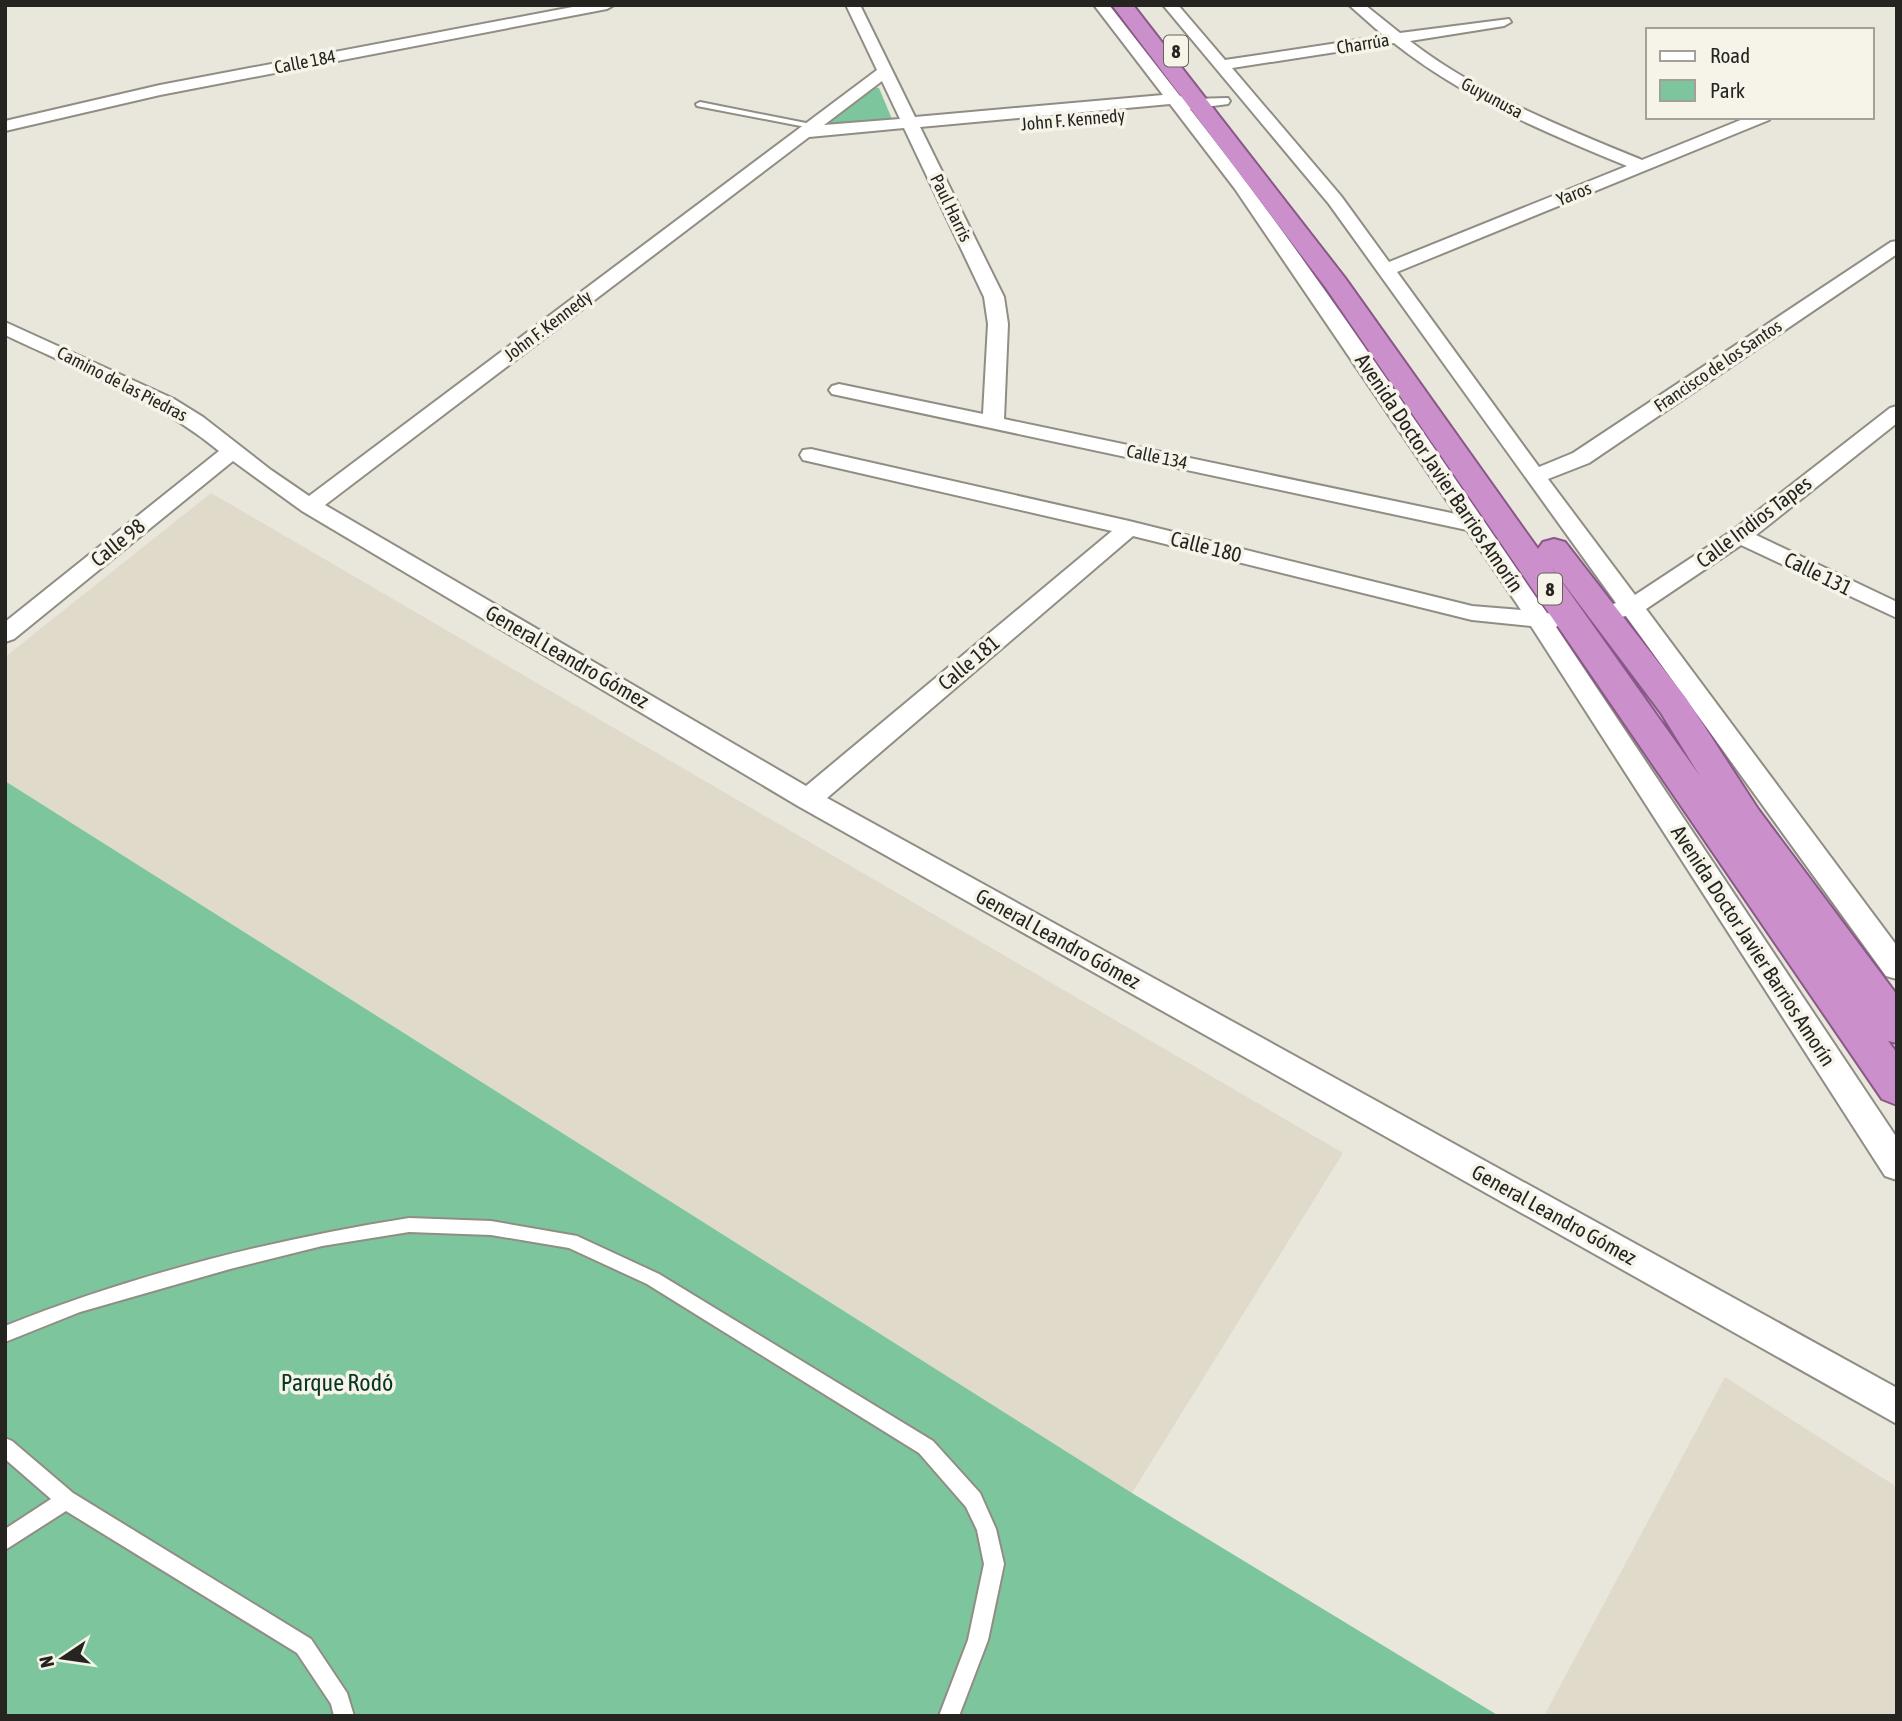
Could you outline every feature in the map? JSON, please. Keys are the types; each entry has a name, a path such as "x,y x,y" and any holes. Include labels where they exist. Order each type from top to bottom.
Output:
{"highway":[{"name":"Avenida Doctor Javier Barrios Amorín","path":"1122,5 1194,104 1336,283 1587,617 1897,1087"},
{"name":"Avenida Doctor Javier Barrios Amorín","path":"1138,5 1186,63 1194,104"},
{"name":"Avenida Doctor Javier Barrios Amorín","path":"1587,617 1674,706 1745,817 1897,1027"}],"street":[{"name":"Calle 184","path":"5,126 160,90 576,8 607,5"},
{"name":"Paul Harris","path":"853,5 994,297 998,324 993,422"},
{"name":"Avenida Doctor Javier Barrios Amorín","path":"1101,5 1194,104 1249,196 1540,621 1897,1166"},
{"path":"1170,5 1335,200 1897,968"},
{"name":"Guyunusa","path":"1356,5 1397,38 1471,90 1530,119 1642,166"},
{"name":"Charrúa","path":"1223,65 1504,22"},
{"name":"John F. Kennedy","path":"310,506 885,71"},
{"name":"John F. Kennedy","path":"786,146 913,129 1194,104"},
{"name":"Yaros","path":"1385,270 1758,119"},
{"name":"John F. Kennedy","path":"808,129 913,129"},
{"name":"Francisco de los Santos","path":"1535,476 1581,458 1897,246"},
{"name":"Camino de las Piedras","path":"5,328 167,403 195,421 231,452"},
{"name":"Calle 134","path":"839,390 1475,525"},
{"name":"Calle Indios Tapes","path":"1587,617 1633,607 1740,536 1897,412"},
{"name":"General Leandro Gómez","path":"231,452 310,506 808,799 1897,1407"},
{"name":"Calle 98","path":"5,635 231,452"},
{"name":"Calle 180","path":"811,455 1129,528 1472,613 1540,621 1587,617"},
{"name":"Calle 181","path":"808,799 1129,528"},
{"name":"Calle 131","path":"1740,536 1897,611"}],"lane":[{"path":"700,104 808,129"},
{"path":"5,1334 78,1305 230,1261 322,1239 409,1225 491,1228 570,1241 653,1279 926,1447 973,1500 986,1529 994,1564 978,1640 949,1716"},
{"path":"5,1447 66,1500 304,1646 340,1700 344,1716"},
{"path":"5,1540 66,1500"}],"shaded area":[{"path":"211,493 1343,1153 1132,1493 5,781 5,657"},
{"path":"1725,1377 1897,1487 1897,1716 1544,1716"}],"green space":[{"path":"874,87 879,88 892,119 887,122 832,127 827,124 825,121"},
{"name":"Parque Rodó","path":"5,781 1132,1493 1499,1716 5,1716"}]}
